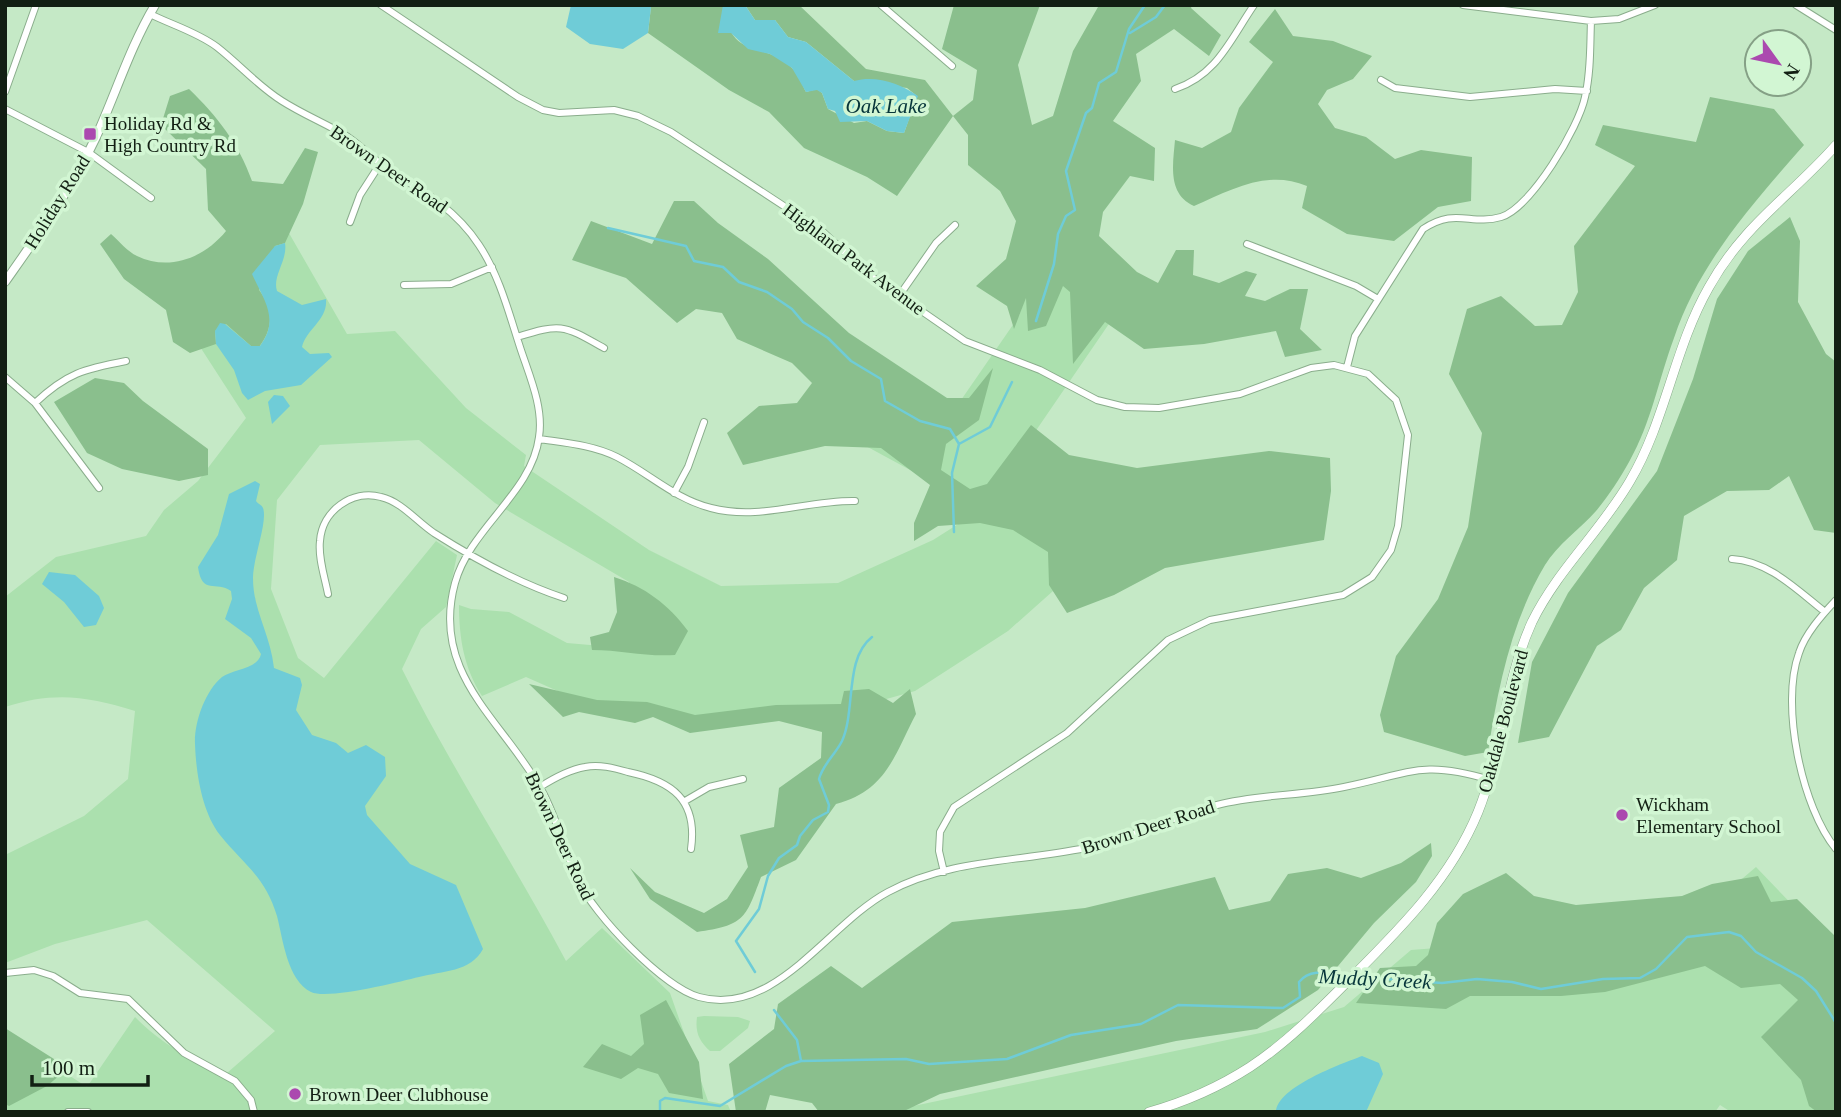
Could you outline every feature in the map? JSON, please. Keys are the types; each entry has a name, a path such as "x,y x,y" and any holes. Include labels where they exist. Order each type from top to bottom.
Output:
{"main road":[{"name":"Oakdale Boulevard","path":"1149,1112 1211,1089 1252,1066 1290,1037 1374,955 1441,879 1467,837 1490,780 1515,668 1533,622 1558,578 1611,510 1638,467 1657,426 1685,338 1708,287 1755,222 1836,145"}],"street":[{"path":"5,92 36,5"},
{"name":"Holiday Road","path":"5,282 48,220 88,152 155,5"},
{"name":"Highland Park Avenue","path":"380,5 518,97 543,110 559,113 614,110 638,116 671,132 822,231 868,274 979,349 1040,370 1097,401 1125,407 1159,408 1230,396 1311,368 1347,367 1368,374 1388,390 1401,410 1408,435 1398,526 1391,550 1380,568 1362,585 1343,595 1210,620 1168,640 1067,733 954,807 940,832 939,851 944,872"},
{"path":"881,5 952,66"},
{"path":"1175,89 1192,83 1211,69 1254,5"},
{"path":"1463,5 1591,21 1619,19 1656,5"},
{"path":"1796,5 1836,30"},
{"name":"Brown Deer Road","path":"150,14 215,45 261,87 347,136 380,164 418,186 448,208 473,236 492,267 538,407 539,439 525,476 468,552 456,580 451,608 456,657 474,697 521,756 540,787 556,819 575,874 596,911 668,981 707,999 743,998 769,987 869,904 904,884 944,872 1097,846 1220,804 1346,787 1412,770 1440,768 1490,780"},
{"path":"1347,367 1355,336 1415,239 1433,223 1456,216 1493,219 1520,207 1580,118 1587,91 1591,21"},
{"path":"1381,80 1395,88 1470,97 1555,89 1587,91"},
{"path":"5,109 88,152 151,198"},
{"path":"351,222 360,195 380,164"},
{"path":"899,296 936,243 955,225"},
{"path":"1247,244 1356,286 1378,299"},
{"path":"404,285 451,284 492,267"},
{"path":"517,337 557,326 573,330 604,348"},
{"path":"35,403 58,382 80,370 126,361"},
{"path":"5,377 35,403 99,488"},
{"path":"674,493 688,467 704,422"},
{"path":"539,439 606,452 674,493 713,509 742,513 777,511 832,500 855,501"},
{"path":"328,594 319,550 322,529 338,506 355,498 374,495 392,501 434,533 516,579 564,598"},
{"path":"1732,559 1752,560 1768,569 1825,612"},
{"path":"1836,600 1799,651 1792,695 1808,796 1819,824 1836,849"},
{"path":"540,787 571,770 595,766 653,778 685,801 692,818 691,849"},
{"path":"685,801 709,787 743,779"},
{"path":"5,973 34,970 53,976 80,993 110,994 128,999 184,1053 235,1082 251,1100 254,1112"},
{"path":"68,1112 88,1112"}],"green space":[{"path":"723,5 727,23 741,43 781,59 796,73 806,92 817,89 822,93 828,109 854,123 867,121 887,131 904,133 917,96 907,88 854,81 806,42 788,37 775,20 755,20 745,5 799,5 866,69 925,80 953,116 897,196 867,177 804,148 769,112 729,90 648,33 651,7"},
{"path":"954,5 1040,5 1018,65 1032,125 1053,116 1073,51 1098,7 1192,5 1191,8 1221,35 1209,56 1174,29 1136,54 1141,81 1113,121 1155,148 1154,181 1130,176 1103,212 1099,236 1137,272 1158,283 1176,250 1194,250 1193,275 1219,283 1246,271 1257,274 1245,296 1265,301 1290,289 1308,289 1300,329 1322,350 1285,357 1276,331 1204,344 1144,349 1105,322 1073,364 1070,292 1063,286 1046,326 1028,331 1026,298 1014,329 1007,306 976,286 1006,259 1016,221 1000,191 968,165 968,135 953,116 973,100 977,70 942,49"},
{"path":"1275,9 1293,36 1333,41 1372,56 1353,79 1327,90 1318,104 1335,128 1366,137 1395,159 1421,150 1472,157 1471,201 1438,207 1394,241 1347,234 1302,208 1307,186 1292,181 1249,184 1194,206 1185,201 1179,194 1174,177 1175,140 1202,148 1231,132 1239,108 1273,62 1249,42"},
{"path":"189,89 226,131 241,155 252,181 283,184 305,148 318,152 303,204 285,243 275,246 259,290 267,304 270,318 267,333 259,347 251,346 226,324 215,331 216,344 190,353 173,342 166,310 124,279 100,244 111,234 137,256 149,261 174,262 197,255 226,231 208,210 206,169 161,125 170,96"},
{"path":"1710,97 1774,109 1804,145 1747,212 1713,259 1685,311 1668,354 1649,416 1629,462 1596,511 1550,558 1533,587 1508,656 1488,752 1465,756 1384,732 1380,715 1396,656 1438,599 1468,527 1482,433 1449,374 1467,309 1501,296 1535,326 1562,325 1578,292 1574,246 1635,166 1595,145 1603,125 1696,142"},
{"path":"674,201 694,201 718,223 768,259 849,333 947,398 969,398 993,368 979,420 946,444 941,470 970,489 987,484 1031,425 1069,455 1137,468 1269,451 1330,458 1331,491 1324,540 1165,568 1114,595 1067,613 1049,585 1048,552 1013,530 980,523 938,526 914,541 914,523 930,485 881,448 825,446 743,465 727,433 759,406 797,403 812,383 792,363 737,339 722,313 696,309 677,323 626,278 572,260 591,221 652,244"},
{"path":"278,214 347,334 395,331 466,408 526,455 524,466 649,550 721,586 838,583 933,540 982,509 829,426 950,416 1019,316 1026,296 1050,271 1115,315 983,508 1090,558 1008,631 915,691 847,710 684,720 578,700 526,677 482,696 471,675 464,652 459,605 471,609 509,612 567,643 613,647 629,582 495,503 419,440 320,445 277,500 271,589 298,658 324,678 436,541 457,555 446,607 421,629 402,669 441,743 566,961 602,928 670,993 708,1101 728,1105 731,1112 5,1112 5,1034 87,1087 135,1017 178,1051 227,1073 275,1031 147,920 55,944 5,963 5,855 84,816 128,779 135,711 70,697 39,699 5,707 5,597 56,557 146,536 164,510 198,481 246,418 195,339"},
{"path":"1790,217 1800,241 1798,302 1826,354 1836,362 1836,533 1814,530 1789,476 1769,490 1727,491 1684,516 1677,560 1644,588 1621,630 1597,646 1549,737 1518,743 1532,662 1568,593 1657,471 1693,379 1717,299 1748,251"},
{"path":"95,378 124,383 143,401 208,449 208,475 179,481 122,469 87,453 54,402"},
{"path":"614,577 655,598 688,631 675,655 592,650 590,637 609,632 617,612"},
{"path":"529,684 597,700 647,702 695,715 776,705 841,704 844,691 869,689 893,703 910,689 916,714 887,770 866,790 836,804 796,860 761,877 751,903 741,918 725,926 697,932 650,899 630,868 655,892 704,913 727,899 748,867 740,835 774,827 779,788 821,758 822,732 779,721 690,733 653,717 635,723 579,712 563,717"},
{"path":"1431,843 1432,856 1416,882 1374,923 1318,990 1257,1029 1176,1041 940,1094 902,1112 819,1112 812,1103 770,1095 765,1112 736,1112 729,1064 774,1029 778,1004 831,966 862,988 952,922 1085,908 1215,877 1229,910 1270,901 1288,874 1327,868 1361,878 1401,863"},
{"path":"1756,867 1830,944 1836,1112 1731,1112 1720,1105 1715,1112 885,1112 1265,1032 1344,1007 1411,950 1683,929"},
{"path":"1506,873 1534,896 1576,905 1682,896 1712,884 1758,876 1771,902 1797,899 1836,937 1836,1112 1817,1112 1809,1106 1801,1080 1761,1037 1798,1000 1780,984 1741,988 1705,966 1605,992 1561,996 1470,996 1446,1009 1356,1003 1380,968 1416,966 1428,955 1437,923 1463,894"},
{"path":"666,1000 699,1062 703,1099 669,1093 658,1074 638,1068 621,1079 583,1067 602,1044 631,1056 644,1044 640,1015"},
{"path":"697,1017 738,1017 750,1021 748,1028 720,1051 710,1051 697,1032"},
{"path":"5,1028 54,1059 60,1075 47,1086 9,1106 5,1104"}],"water":[{"path":"571,5 651,7 648,33 623,49 590,44 566,27"},
{"name":"Oak Lake","path":"723,5 745,5 755,20 775,20 788,37 806,42 854,81 887,81 918,96 904,133 887,131 867,121 840,122 835,111 828,109 822,93 817,90 806,92 792,68 770,54 748,49 731,33 718,33"},
{"path":"285,243 277,291 302,305 326,299 324,313 302,347 310,354 329,353 332,357 301,385 265,391 248,400 242,393 234,370 216,344 215,331 220,323 225,324 251,346 260,346 269,327 268,310 252,274 275,246"},
{"path":"274,395 283,396 290,406 272,424 268,402"},
{"path":"255,481 260,484 256,501 264,514 254,570 254,590 274,668 300,678 302,685 296,710 312,735 336,743 348,753 366,745 385,757 386,776 365,806 367,815 410,864 456,885 483,949 478,957 464,966 364,989 332,994 311,992 296,978 291,969 277,916 266,891 220,835 209,815 201,792 197,767 195,736 199,717 210,690 216,683 227,674 255,663 261,654 251,638 225,619 232,599 231,591 206,584 198,567 218,535 229,494"},
{"path":"49,572 75,575 99,596 104,608 96,625 84,627 64,602 42,584"},
{"path":"1362,1056 1379,1063 1383,1074 1366,1112 1276,1112 1279,1103 1298,1085"}],"waterway":[{"path":"1036,321 1054,264 1058,234 1066,216 1075,210 1066,171 1086,113 1092,108 1099,83 1116,72 1129,29 1145,5"},
{"path":"1130,33 1156,17 1165,5"},
{"path":"608,228 686,246 694,261 723,267 739,282 767,292 792,309 803,322 828,338 851,361 881,379 885,401 920,421 950,429 959,444"},
{"path":"954,532 952,473 959,444 990,427 1012,382"},
{"path":"755,972 736,941 759,909 768,876 779,858 797,845 800,836 813,820 828,812 829,805 819,779 842,741 849,715 857,658 872,637"},
{"name":"Muddy Creek","path":"1356,977 1442,983 1477,979 1512,982 1541,989 1603,979 1640,978 1656,969 1687,937 1729,932 1741,936 1756,952 1802,978 1816,991 1836,1023"},
{"name":"Muddy Creek","path":"660,1112 660,1101 665,1098 720,1106 786,1066 801,1061 906,1059 929,1064 1007,1059 1071,1035 1141,1024 1178,1005 1283,1008 1300,997 1299,982 1310,974 1350,976"},
{"path":"774,1010 797,1040 801,1061"}],"place":[{"name":"Holiday Rd & High Country Rd","path":"90,134"},
{"name":"Wickham Elementary School","path":"1622,815"},
{"name":"Brown Deer Clubhouse","path":"295,1094"}]}
